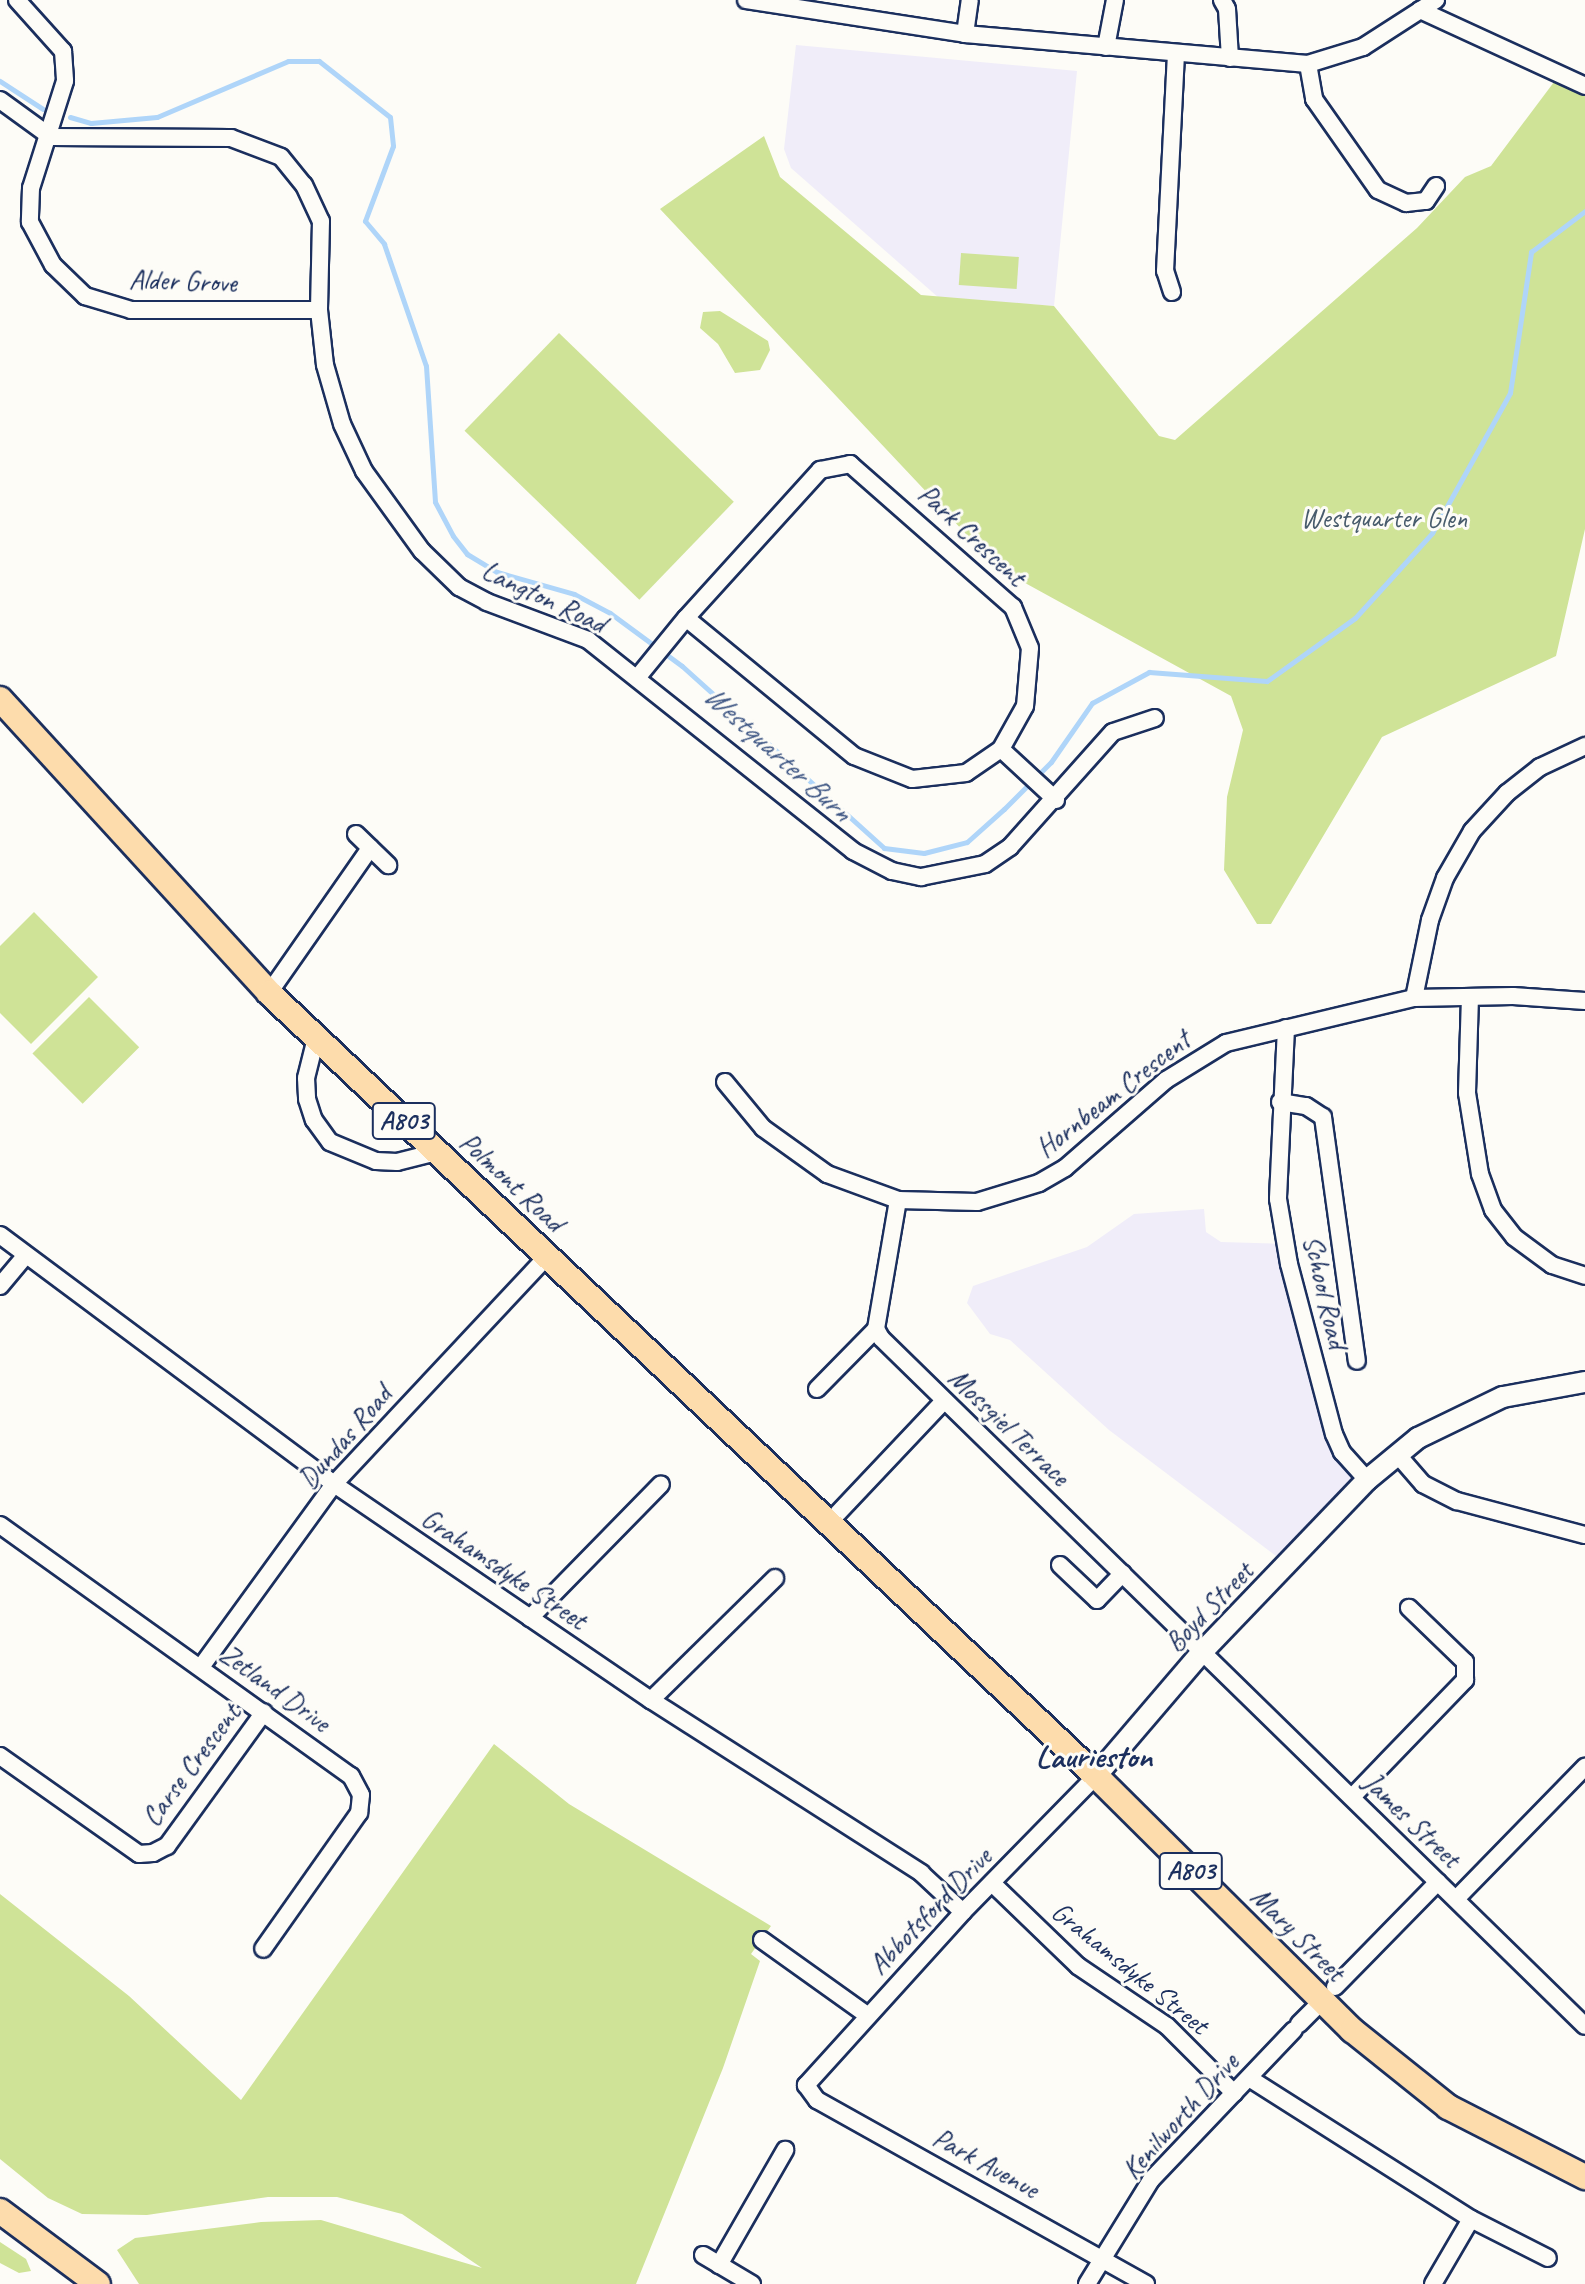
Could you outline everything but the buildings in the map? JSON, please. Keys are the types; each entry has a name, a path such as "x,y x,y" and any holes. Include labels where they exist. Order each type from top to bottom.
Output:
{"main road":[{"name":"Polmont Road","path":"0,699 269,993 547,1256 833,1517"},
{"name":"Mary Street","path":"833,1517 1096,1776 1448,2107 1585,2177"},
{"path":"0,2211 98,2284"}],"street":[{"name":"Alder Grove","path":"17,0 63,51 65,81 51,137 31,188 30,222 53,265 85,296 131,310 319,310"},
{"path":"746,0 965,34 1308,64 1363,47 1436,0"},
{"path":"965,34 970,0"},
{"path":"1106,47 1115,0"},
{"path":"1222,0 1227,9 1230,58"},
{"path":"1420,10 1585,86"},
{"path":"1172,292 1165,271 1176,53"},
{"path":"1308,64 1314,99 1378,190 1406,203 1426,201 1436,186"},
{"path":"0,100 51,137"},
{"name":"Langton Road","path":"51,137 231,138 281,157 304,185 321,221 319,310 325,365 342,424 364,471 422,551 459,587 588,640 853,851 892,871 921,877 985,864 1010,847 1056,800 1113,732 1155,718"},
{"name":"Park Crescent","path":"637,678 686,618 820,470 850,464 1013,607 1030,648 1031,678 1025,706 1001,749 966,773 912,779 854,756 686,618"},
{"path":"1414,998 1430,920 1445,878 1472,831 1507,793 1540,767 1585,746"},
{"path":"1001,749 1056,800"},
{"path":"356,834 388,865"},
{"path":"269,993 370,848"},
{"path":"1470,997 1467,1093 1480,1174 1493,1210 1514,1237 1552,1265 1585,1276"},
{"name":"Hornbeam Crescent","path":"725,1082 763,1128 793,1153 827,1174 898,1200 977,1202 1039,1183 1091,1150 1193,1060 1226,1043 1414,998 1585,1001"},
{"name":"School Road","path":"1286,1028 1280,1102 1278,1199 1289,1264 1334,1434 1342,1452 1367,1480"},
{"path":"316,1038 306,1078 307,1099 314,1120 330,1142 376,1161 397,1162 437,1152"},
{"name":"School Road","path":"1280,1102 1306,1106 1323,1117 1357,1361"},
{"path":"817,1389 876,1329 898,1200"},
{"name":"Grahamsdyke Street","path":"0,1235 334,1484 651,1700 921,1873 963,1912"},
{"path":"0,1286 26,1255"},
{"name":"Dundas Road","path":"201,1667 334,1484 547,1256"},
{"name":"Mossgiel Terrace","path":"876,1329 944,1401 1202,1652"},
{"name":"Boyd Street","path":"1096,1776 1202,1652 1367,1480 1397,1454 1438,1426 1503,1397 1585,1382"},
{"path":"833,1517 944,1401"},
{"path":"1397,1454 1423,1484 1457,1501 1585,1535"},
{"path":"530,1618 661,1484"},
{"name":"Zetland Drive","path":"0,1525 351,1776 361,1795 359,1813 263,1949"},
{"path":"1060,1565 1097,1600 1123,1573"},
{"path":"651,1700 775,1578"},
{"path":"1352,1797 1465,1680 1465,1662 1409,1608"},
{"name":"James Street","path":"1202,1652 1585,2026"},
{"name":"Carse Crescent","path":"0,1756 139,1854 153,1853 167,1846 264,1712"},
{"path":"1456,1899 1583,1771"},
{"name":"Abbotsford Drive","path":"806,2085 963,1912 1096,1776"},
{"name":"Kenilworth Drive","path":"1087,2284 1151,2180 1438,1882"},
{"name":"Grahamsdyke Street","path":"992,1883 1078,1966 1167,2026 1234,2093"},
{"path":"762,1940 867,2015"},
{"path":"1249,2078 1471,2219 1548,2258"},
{"name":"Park Avenue","path":"806,2085 817,2100 1103,2257 1146,2284"},
{"path":"719,2265 785,2150"},
{"path":"1433,2284 1471,2219"},
{"path":"703,2255 752,2284"}],"shaded area":[{"path":"796,45 1077,71 1054,306 939,298 791,168 784,149"},
{"path":"1204,1209 1206,1232 1221,1242 1286,1244 1334,1434 1367,1480 1288,1565 1109,1430 1010,1340 990,1334 967,1303 973,1286 1087,1247 1134,1214"}],"green space":[{"name":"Westquarter Glen","path":"1557,78 1585,91 1585,529 1556,656 1382,737 1271,924 1257,924 1224,870 1227,797 1243,730 1231,696 998,568 660,209 764,136 780,177 921,295 1054,306 1159,436 1175,440 1417,228 1465,177 1491,166"},
{"path":"961,253 1019,257 1017,289 959,285"},
{"path":"720,311 768,341 770,350 760,370 735,373 718,344 700,328 703,312"},
{"path":"559,333 734,502 639,600 465,431"},
{"path":"34,912 98,977 31,1044 0,1013 0,946"},
{"path":"89,997 139,1047 83,1104 32,1054"},
{"path":"494,1744 569,1804 771,1926 751,1954 760,1961 723,2068 636,2284 139,2284 117,2250 135,2238 261,2222 321,2220 482,2268 402,2214 337,2197 268,2197 147,2215 82,2214 48,2198 0,2159 0,1894 129,1996 241,2100"},
{"path":"0,2242 26,2259 31,2271 19,2273 0,2263"}],"waterway":[{"name":"Westquarter Burn","path":"70,117 91,123 157,117 288,61 319,61 390,117 393,146 365,221 384,244 426,366 435,502 453,536 467,554 497,572 574,594 610,613 682,666 884,848 924,853 967,842 1004,809 1051,762 1092,703 1149,672 1267,681 1355,618 1432,533 1510,393 1531,252 1585,211"},
{"name":"Westquarter Burn","path":"0,81 43,109"}],"district":[{"name":"Laurieston","path":"1094,1757"}]}
